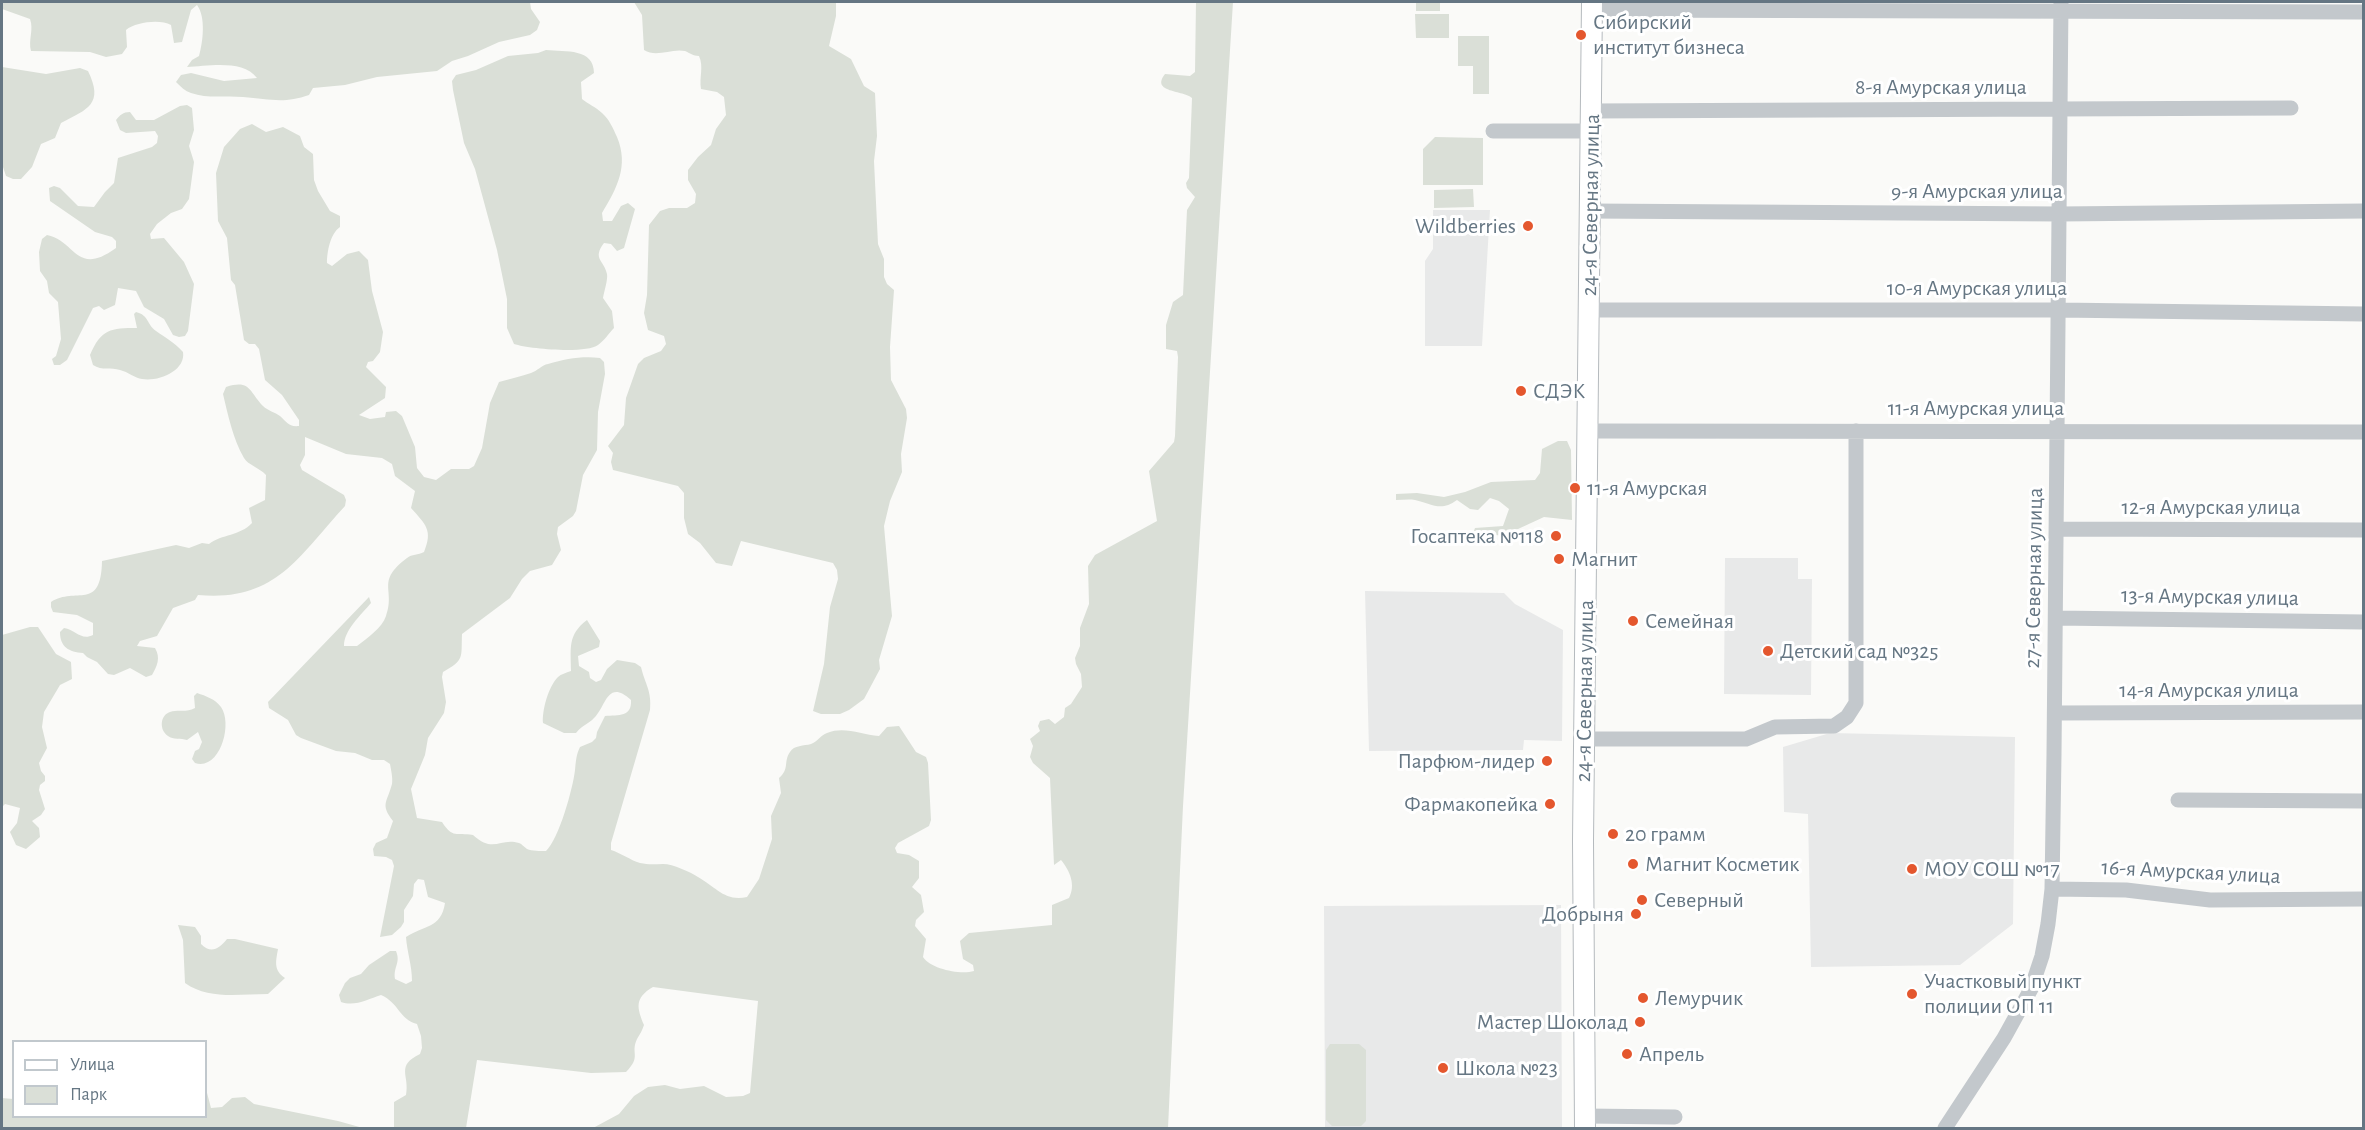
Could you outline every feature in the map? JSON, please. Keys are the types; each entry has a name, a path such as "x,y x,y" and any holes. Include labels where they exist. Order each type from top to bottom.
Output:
{"main road":[{"name":"24-я Северная улица","path":"1585,1122 1583,841 1592,6"}],"street":[{"path":"1592,6 2061,6 2364,12"},
{"name":"27-я Северная улица","path":"1945,1128 2004,1038 2031,989 2042,957 2052,890 2061,6"},
{"name":"8-я Амурская улица","path":"1591,111 2290,108"},
{"path":"1492,131 1591,131"},
{"name":"9-я Амурская улица","path":"1590,211 2060,214 2364,211"},
{"name":"10-я Амурская улица","path":"1590,310 2059,310 2364,314"},
{"name":"11-я Амурская улица","path":"1589,430 2364,432"},
{"path":"1585,739 1746,740 1776,727 1834,726 1852,712 1856,703 1856,431"},
{"name":"12-я Амурская улица","path":"2057,529 2364,530"},
{"name":"13-я Амурская улица","path":"2056,618 2364,622"},
{"name":"14-я Амурская улица","path":"2055,713 2364,712"},
{"path":"2178,800 2364,801"},
{"name":"16-я Амурская улица","path":"2052,890 2143,891 2171,897 2210,900 2364,899"},
{"path":"1585,1122 1675,1117"}],"shaded area":[{"path":"1433,210 1490,210 1482,346 1425,346 1425,261 1433,249"},
{"name":"Детский сад №325","path":"1725,558 1798,558 1798,579 1812,579 1811,695 1724,694"},
{"path":"1365,591 1504,593 1515,604 1563,630 1562,741 1524,740 1523,750 1369,751"},
{"name":"МОУ СОШ №17","path":"1830,733 2015,737 2013,924 1960,965 1811,967 1808,814 1784,812 1783,747"},
{"name":"Школа №23","path":"1561,905 1562,1128 1325,1128 1324,906"}],"green space":[{"path":"2,2 530,2 531,9 540,22 537,30 530,35 499,42 452,61 437,71 377,77 345,85 313,88 309,95 300,98 276,100 197,95 187,91 176,82 181,75 191,73 224,81 257,78 251,72 234,66 187,67 199,56 202,44 203,23 197,5 191,10 182,42 174,43 171,25 161,22 142,23 126,30 127,47 122,54 106,57 90,52 31,51 30,19 2,9"},
{"path":"634,2 836,2 836,16 829,46 851,59 864,86 875,93 877,136 874,161 878,244 884,259 884,277 887,284 894,290 890,347 891,380 906,409 907,418 901,454 902,472 890,501 884,526 892,616 879,660 880,669 864,699 840,714 821,714 813,711 824,664 830,607 838,579 833,563 741,541 732,566 716,563 700,543 688,534 684,518 684,493 678,486 613,470 611,462 613,453 608,446 624,425 626,398 638,364 644,358 661,351 666,344 664,336 648,330 644,313 647,295 649,225 660,211 669,208 687,208 695,203 696,194 688,180 688,170 711,145 716,129 726,115 724,97 717,92 701,89 699,56 680,50 654,53 644,50 642,15"},
{"path":"1196,2 1233,2 1183,806 1168,1128 593,1128 619,1114 634,1096 648,1087 665,1085 680,1089 704,1086 726,1097 743,1096 750,1093 758,1001 653,987 640,999 639,1008 644,1025 635,1044 635,1058 626,1072 591,1073 477,1060 466,1128 394,1128 394,1102 406,1095 406,1067 412,1058 420,1054 422,1048 417,1024 406,1018 392,1002 381,995 351,1004 341,1002 339,995 350,978 361,974 369,965 390,951 396,951 397,955 395,979 406,984 412,981 406,937 436,922 440,918 445,903 428,897 424,880 418,879 414,884 413,896 404,910 404,922 401,927 392,935 380,937 394,866 392,860 386,857 374,856 373,849 376,843 387,838 393,821 386,807 392,782 390,764 384,760 372,760 355,753 336,751 301,738 296,735 288,720 269,708 268,702 369,597 371,603 350,629 344,646 357,646 381,625 388,607 388,586 392,573 409,557 424,552 427,544 427,528 411,508 415,491 395,476 392,464 382,458 346,454 305,437 305,455 300,465 302,470 344,495 345,506 298,558 266,583 247,591 225,595 198,595 195,600 173,608 157,636 140,641 137,646 155,648 157,652 158,662 152,675 146,677 130,668 114,675 108,674 97,662 83,653 66,648 60,637 60,632 64,628 89,637 93,635 93,623 77,615 53,612 51,607 51,602 60,598 86,595 92,592 101,577 102,561 176,545 189,548 202,543 209,544 242,530 252,523 249,508 265,500 266,475 251,465 240,451 223,394 226,387 240,385 249,388 265,408 290,425 299,426 299,420 282,395 265,380 259,349 255,344 249,344 244,340 235,285 231,280 227,238 218,221 216,173 224,147 240,129 252,124 266,132 283,127 300,136 304,147 313,154 314,180 318,191 330,211 340,216 340,227 331,239 327,263 332,266 347,254 359,251 368,260 372,291 383,332 380,352 373,361 368,362 366,367 386,387 385,398 359,415 370,419 385,417 386,412 396,411 402,416 415,447 417,468 424,477 436,480 451,469 469,469 474,466 482,448 490,403 499,382 567,359 593,357 600,358 604,362 605,374 598,412 597,450 583,475 576,511 558,527 557,534 561,550 552,565 530,571 510,598 462,634 462,648 458,661 443,672 446,702 444,713 428,738 425,755 411,789 417,818 442,822 452,833 473,835 486,843 520,843 529,850 546,851 556,836 565,813 580,747 596,738 605,716 624,714 631,706 631,700 617,692 608,697 594,718 576,733 564,733 543,723 545,706 554,681 562,674 571,671 573,637 587,620 600,641 599,647 578,656 579,666 589,672 590,678 596,682 601,680 607,669 617,660 635,663 641,667 650,698 650,710 611,843 611,850 640,863 667,864 676,867 695,875 727,896 747,897 759,879 772,839 771,816 781,793 779,778 792,750 811,744 825,734 834,731 879,736 887,727 899,726 916,752 926,757 928,763 931,820 929,826 898,843 895,848 897,853 909,855 919,861 919,878 912,887 921,895 924,912 916,920 915,926 926,939 923,957 939,968 968,972 974,971 973,965 963,959 960,941 969,933 1052,925 1052,905 1069,898 1071,893 1072,883 1067,869 1061,860 1054,865 1050,778 1033,763 1030,757 1033,746 1030,739 1040,731 1038,726 1040,721 1049,719 1055,724 1064,717 1065,708 1071,704 1082,687 1081,674 1075,658 1080,646 1080,628 1089,604 1088,566 1095,555 1157,521 1149,471 1174,442 1175,436 1178,357 1177,351 1166,349 1166,325 1173,302 1183,295 1187,210 1195,197 1187,188 1186,183 1189,178 1192,98 1165,88 1162,80 1165,74 1190,76 1195,72"},
{"path":"1416,2 1440,2 1440,11 1416,11"},
{"path":"1415,14 1449,14 1449,38 1416,38"},
{"path":"1458,36 1489,36 1489,94 1473,94 1473,66 1458,66"},
{"path":"546,50 578,53 589,59 594,73 581,82 582,99 604,115 617,137 622,158 620,176 602,213 603,221 612,221 621,206 628,203 635,209 624,248 617,251 611,244 604,243 599,253 607,274 603,298 612,311 614,328 598,345 592,348 544,349 514,344 507,328 507,299 497,250 475,169 464,143 453,90 452,81 456,75 476,70 508,56"},
{"path":"2,67 46,74 80,68 88,71 93,82 94,98 91,104 79,114 61,123 55,138 41,144 32,167 21,179 6,176 3,167"},
{"path":"187,105 192,108 194,130 189,146 194,162 189,199 182,209 171,213 157,224 150,234 151,239 164,238 184,262 194,284 188,331 185,336 173,335 164,319 144,307 136,291 118,288 115,305 104,310 99,306 93,308 67,360 60,365 54,365 52,359 56,356 61,339 58,302 49,293 47,281 40,271 39,252 42,239 47,235 57,238 77,255 92,259 103,256 116,248 116,241 112,237 95,232 50,201 49,188 54,186 60,188 78,206 94,207 114,183 118,158 152,147 157,143 158,136 155,131 126,133 120,130 116,120 124,113 130,112 136,120 154,120 180,106"},
{"path":"1435,137 1483,138 1483,185 1423,185 1423,149"},
{"path":"1473,189 1474,207 1434,208 1434,190"},
{"path":"136,312 143,315 153,329 183,352 180,365 170,374 156,379 142,379 120,370 93,365 90,355 98,340 114,330 137,328 134,314"},
{"path":"1558,441 1567,441 1571,450 1572,520 1544,517 1505,535 1472,536 1475,528 1503,526 1509,509 1499,501 1490,498 1478,510 1470,509 1457,500 1441,506 1415,500 1396,500 1396,494 1417,493 1444,497 1491,482 1535,480 1540,473 1542,449"},
{"path":"38,627 56,654 71,662 72,679 60,685 44,712 42,727 47,748 39,763 45,781 40,785 39,790 45,809 32,821 39,828 40,837 26,849 16,845 10,832 17,823 20,808 5,804 2,807 2,635"},
{"path":"197,693 219,704 226,724 222,744 211,760 204,764 195,763 192,759 202,742 198,732 187,740 170,737 162,727 164,716 167,714 195,708 194,696"},
{"path":"178,925 195,927 201,936 201,944 208,949 218,948 227,939 235,939 278,949 277,968 285,978 268,994 225,995 194,988 185,983 183,940"},
{"path":"1330,1044 1359,1044 1366,1050 1366,1121 1361,1126 1332,1126 1326,1120 1326,1050"},
{"path":"207,1093 211,1108 222,1107 232,1098 245,1097 254,1104 363,1128 2,1128 2,1098 12,1099 12,1118 207,1118"}],"place":[{"name":"Сибирский институт бизнеса","path":"1581,35"},
{"name":"Wildberries","path":"1528,226"},
{"name":"СДЭК","path":"1521,391"},
{"name":"11-я Амурская","path":"1575,488"},
{"name":"Госаптека №118","path":"1556,536"},
{"name":"Магнит","path":"1559,559"},
{"name":"Семейная","path":"1633,621"},
{"name":"Детский сад №325","path":"1768,651"},
{"name":"Парфюм-лидер","path":"1547,761"},
{"name":"Фармакопейка","path":"1550,804"},
{"name":"20 грамм","path":"1613,834"},
{"name":"Магнит Косметик","path":"1633,864"},
{"name":"МОУ СОШ №17","path":"1912,869"},
{"name":"Северный","path":"1642,900"},
{"name":"Добрыня","path":"1636,914"},
{"name":"Участковый пункт полиции ОП 11","path":"1912,994"},
{"name":"Лемурчик","path":"1643,998"},
{"name":"Мастер Шоколад","path":"1640,1022"},
{"name":"Апрель","path":"1627,1054"},
{"name":"Школа №23","path":"1443,1068"}]}
